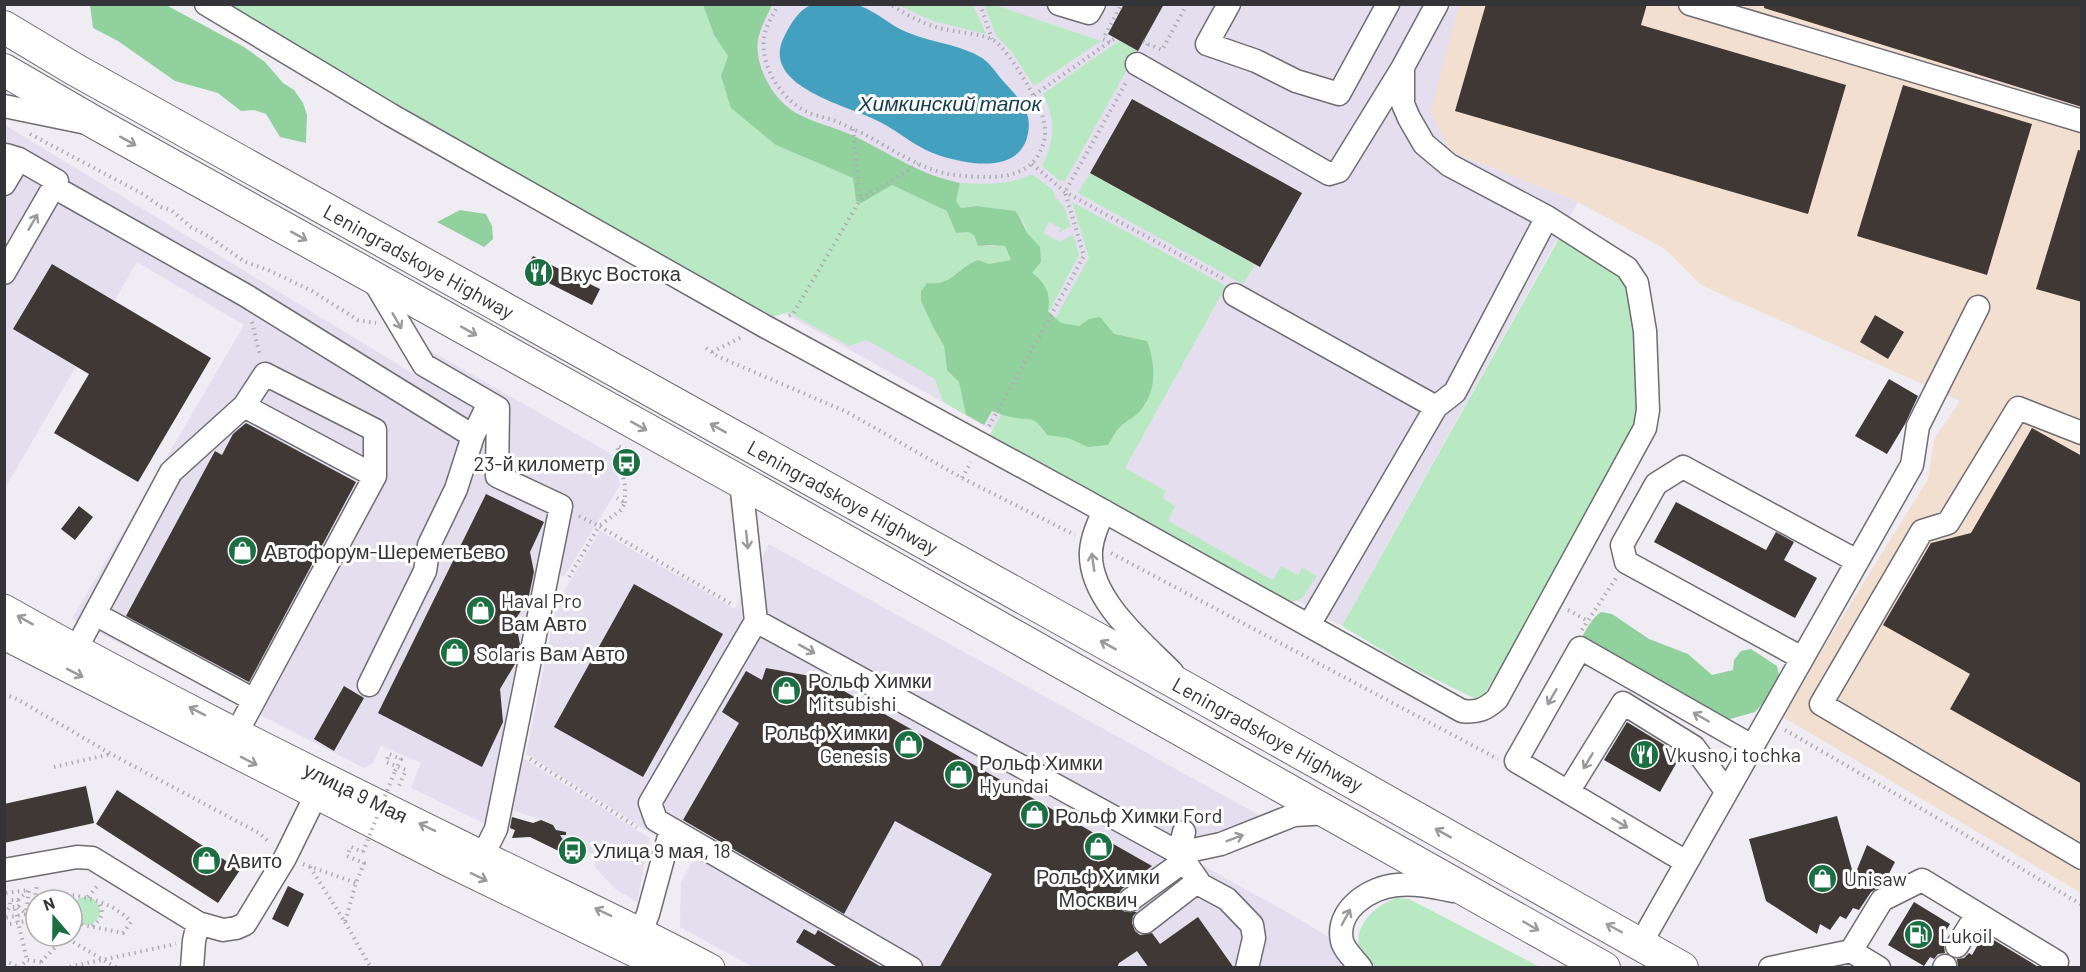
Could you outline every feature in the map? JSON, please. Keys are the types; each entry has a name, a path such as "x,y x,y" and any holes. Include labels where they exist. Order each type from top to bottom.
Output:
{"highway":[{"name":"Leningradskoye Highway","path":"4,27 84,74 1682,967"},
{"name":"Leningradskoye Highway","path":"4,70 1604,968"}],"main road":[{"name":"улица 9 Мая","path":"4,608 76,649 237,732 641,931 711,968"},
{"name":"улица 9 Мая","path":"4,636 447,862 665,968"}],"street":[{"path":"206,4 391,115 766,327 1104,511 1462,711 1474,713 1486,708 1497,699 1645,428 1648,410 1645,331 1637,283 1627,268 1547,217 1449,165 1424,144 1404,104 1403,67"},
{"path":"1059,4 1089,13 1094,4"},
{"path":"1228,4 1207,44 1256,61 1296,81 1339,94 1388,4"},
{"path":"1137,64 1329,174 1340,171 1403,67 1437,4"},
{"path":"1690,4 2082,121"},
{"path":"4,106 99,125"},
{"path":"4,184 12,157 57,181 4,273"},
{"path":"54,187 245,295 473,436"},
{"path":"1309,625 1436,407 1455,392 1547,217"},
{"path":"371,276 423,365 498,408 497,476 561,506 496,829 483,855"},
{"path":"1233,289 1436,407"},
{"path":"1641,943 1912,465 1918,426 1978,307"},
{"path":"76,649 171,472 244,406 265,374 375,429 375,476 237,732"},
{"path":"369,685 425,571 429,545 456,489 473,436 489,403"},
{"path":"244,406 375,476"},
{"path":"2082,433 2018,408 1948,523 1922,531 1821,704 2082,858"},
{"path":"1802,658 1626,562 1622,545 1656,484 1683,467 1857,561"},
{"path":"741,482 756,619 650,803 656,820 911,968"},
{"path":"1104,511 1091,549 1091,562 1098,587 1116,614 1190,690"},
{"path":"94,614 254,700"},
{"path":"756,619 1182,849 1221,844 1294,816 1331,813"},
{"path":"1686,862 1516,761 1580,648 1752,746"},
{"path":"1568,792 1623,703 1694,747 1726,791"},
{"path":"9,877 77,856 92,858 196,932 236,928 245,924 285,858 316,795"},
{"path":"641,931 648,914 671,829"},
{"path":"1182,849 1198,882 1227,899 1252,925 1254,938 1247,968"},
{"path":"1130,900 1182,849"},
{"path":"1851,951 1882,900 1922,880 2057,962 2054,968"},
{"path":"1144,922 1198,882"},
{"path":"1361,968 1342,944 1341,926 1350,909 1376,888 1422,884 1481,897"},
{"path":"1957,946 1977,914"},
{"path":"192,968 196,932"},
{"path":"1770,968 1851,951 1879,968"},
{"path":"1682,967 1697,968"}],"path":[{"path":"779,4 767,27 764,38 764,55 771,76 792,101 807,112 853,129 919,163 947,174 1004,177 1032,164 1044,146 1046,130 1034,95 1001,46 993,39 980,4"},
{"path":"890,4 906,15 937,28 993,39"},
{"path":"1111,43 1103,39 1122,4"},
{"path":"1143,41 1162,50 1187,4"},
{"path":"1034,95 1115,38"},
{"path":"962,478 1084,256 1065,192 1148,44"},
{"path":"853,129 860,200"},
{"path":"23,130 143,194 161,207 171,210 191,227 246,262 312,291 357,320 401,326"},
{"path":"712,352 793,315 860,200 919,163"},
{"path":"1032,164 1065,192 1233,289"},
{"path":"245,295 265,374"},
{"path":"565,584 599,526 621,510 626,502 617,446 627,449"},
{"path":"617,498 626,502"},
{"path":"599,526 756,619"},
{"path":"1580,648 1581,632 1626,562"},
{"path":"4,694 17,699 111,754 260,833 285,858 356,883"},
{"path":"1767,720 2082,905"},
{"path":"54,767 111,754"},
{"path":"345,922 364,863 346,856 351,847 363,852 395,771 398,765 400,759 389,754 386,762 396,766 406,771 398,789"},
{"path":"523,754 642,830"},
{"path":"310,867 371,968"},
{"path":"9,877 14,892 15,916 27,960"},
{"path":"26,883 38,881"},
{"path":"30,888 38,881"},
{"path":"37,888 38,881"},
{"path":"5,895 24,891"},
{"path":"15,900 24,893"},
{"path":"4,916 20,904 5,895"},
{"path":"84,898 98,902 126,916 130,922 123,933 84,924"},
{"path":"92,926 100,920 102,915 98,902"},
{"path":"14,908 24,913"},
{"path":"4,916 24,914"},
{"path":"4,925 24,922"},
{"path":"64,968 196,932"},
{"path":"41,962 54,948"},
{"path":"84,948 117,968"},
{"path":"4,960 19,967 27,960 41,962"},
{"path":"41,962 43,968"}],"shaded area":[{"path":"582,4 1459,5 1432,111 1450,151 1578,202 1342,626 631,227"},
{"path":"1459,5 2081,5 2081,893 1781,716 1928,479 1934,439 1960,401 1701,285 1665,249 1578,202 1450,151 1431,111"},
{"path":"5,125 417,376 431,351 613,455 620,485 564,577 556,573 518,755 650,838 637,902 614,888 594,866 598,857 556,835 558,832 553,825 514,810 506,833 496,829 411,788 421,763 381,746 373,763 364,768 72,619 244,325 137,262 5,488"},
{"path":"600,531 735,609 769,544 1259,815 1267,835 1198,863 1301,920 1376,967 753,967 680,927 681,883 693,860 526,754 557,603"}],"green space":[{"path":"90,5 166,5 244,47 265,62 283,83 294,90 303,103 307,115 306,143 280,137 266,114 254,110 241,111 218,93 175,81 118,41 93,28"},
{"path":"228,5 703,5 714,35 728,56 721,76 776,145 853,178 856,200 892,185 948,211 956,233 968,232 974,235 978,246 1004,246 1011,260 989,264 978,260 943,282 927,283 921,291 921,301 944,346 947,370 959,382 966,415 943,402 935,379 867,340 849,346 788,312 773,317 614,230"},
{"path":"703,5 772,5 762,26 758,49 762,71 780,100 804,117 852,135 920,170 960,183 956,201 961,208 977,206 1015,211 1027,233 1040,247 1041,262 1032,273 1046,289 1049,299 1048,311 1061,323 1079,326 1089,319 1100,317 1114,334 1147,341 1153,368 1150,395 1140,411 1119,428 1108,445 1088,447 1068,438 1047,435 1035,421 1009,417 992,411 984,425 966,415 959,382 947,370 944,346 921,301 921,291 927,283 943,282 978,260 989,264 1011,260 1005,246 978,246 974,235 968,232 956,233 947,211 892,185 861,203 856,201 853,178 776,145 731,108 721,76 728,56 714,35"},
{"path":"898,5 973,5 986,34 930,20"},
{"path":"984,5 995,5 1101,41 1034,86 1012,52 996,35"},
{"path":"1119,41 1137,51 1065,181 1060,181 1042,166 1049,148 1052,130 1050,112 1043,94"},
{"path":"1090,173 1255,265 1243,284 1078,193"},
{"path":"1032,174 1053,190 1071,226 1058,233 1061,228 1049,222 1043,233 1060,242 1073,234 1079,255 1049,312 1031,273 1027,232 1021,217 1015,211 977,206 960,208 956,201 960,183 988,184 1014,181"},
{"path":"1072,202 1226,286 1125,468 1166,491 1162,498 1175,506 1168,521 1273,580 1281,566 1298,575 1302,568 1317,576 1302,598 1288,604 988,438 1089,258"},
{"path":"460,210 486,214 492,226 493,239 484,247 437,222"},
{"path":"1565,228 1637,283 1645,428 1480,701 1412,668 1342,626"},
{"path":"1601,612 1612,614 1649,639 1688,654 1712,675 1733,670 1734,660 1741,651 1751,649 1777,666 1779,676 1770,696 1755,712 1723,721 1580,640 1592,621"},
{"path":"84,897 91,898 99,906 99,916 96,921 84,925"},
{"path":"1397,898 1409,899 1540,967 1376,967 1365,958 1360,948 1358,938 1361,928 1375,910"}],"water":[{"name":"Химкинский тапок","path":"852,4 860,6 909,33 965,50 982,58 1017,96 1025,109 1029,120 1028,131 1026,141 1020,151 1011,158 989,164 964,162 941,156 878,121 809,91 783,68 780,53 785,35 793,22 803,10 811,5"}],"building":[{"path":"1124,4 1164,4 1138,51 1108,34"},
{"path":"1486,4 1647,4 1641,25 1846,85 1808,214 1455,111"},
{"path":"1764,4 2082,4 2082,107 1764,8"},
{"path":"1903,85 2032,124 1987,275 1857,236"},
{"path":"1132,99 1302,193 1260,267 1090,173"},
{"path":"2078,150 2082,151 2082,302 2036,289"},
{"path":"533,256 600,289 592,305 525,271"},
{"path":"52,264 211,358 138,482 54,433 89,374 13,329"},
{"path":"1875,315 1904,332 1888,359 1860,342"},
{"path":"1889,379 1918,396 1887,454 1855,436"},
{"name":"Автофорум-Шереметьево","path":"246,423 356,482 249,682 126,616 215,451 222,455 233,434"},
{"path":"2032,428 2082,456 2082,784 1950,709 1970,674 1883,625 1931,543 1971,533"},
{"path":"486,494 544,522 530,552 534,572 528,600 515,620 520,644 515,664 500,689 503,722 482,767 378,713"},
{"path":"1676,502 1766,550 1776,532 1794,542 1784,560 1817,578 1795,618 1654,542"},
{"path":"79,506 93,517 75,540 61,529"},
{"path":"634,584 723,634 643,777 554,727"},
{"path":"766,668 821,678 1152,866 1122,889 1118,895 1119,908 1125,912 1137,912 1133,916 1132,923 1135,931 1140,935 1152,933 1160,944 1198,917 1234,968 1149,968 1137,951 1119,963 1117,968 939,968 992,874 895,821 844,914 683,820 739,723 722,712 746,671 762,680"},
{"path":"344,686 364,698 334,751 314,739"},
{"name":"Vkusno i tochka","path":"1627,722 1681,755 1660,792 1604,760"},
{"path":"86,786 94,823 4,843 4,804"},
{"path":"117,790 240,870 218,903 96,824"},
{"name":"Unisaw","path":"1837,816 1854,877 1867,845 1895,862 1883,885 1871,892 1859,910 1853,908 1846,919 1840,916 1830,930 1820,924 1817,934 1766,901 1749,839"},
{"path":"512,817 533,823 541,820 553,825 556,830 566,832 566,835 560,835 575,859 530,837 512,838 515,830 510,828"},
{"path":"288,886 304,894 288,927 272,919"},
{"path":"1914,902 1950,924 1942,937 1946,939 1945,953 1938,954 1934,959 1930,957 1924,966 1888,945"},
{"path":"804,929 815,935 818,930 883,968 839,968 796,942"},
{"path":"1984,934 2040,968 1958,968 1957,959 1964,958 1969,953 1972,955"}],"place":[{"name":"Вкус Востока","path":"539,273"},
{"name":"23-й километр","path":"626,463"},
{"name":"Автофорум-Шереметьево","path":"243,551"},
{"name":"Haval Pro Вам Авто","path":"480,611"},
{"name":"Solaris Вам Авто","path":"455,653"},
{"name":"Рольф Химки Mitsubishi","path":"787,691"},
{"name":"Рольф Химки Genesis","path":"909,744"},
{"name":"Vkusno i tochka","path":"1644,754"},
{"name":"Рольф Химки Hyundai","path":"958,774"},
{"name":"Рольф Химки Ford","path":"1034,815"},
{"name":"Рольф Химки Москвич","path":"1098,846"},
{"name":"Улица 9 мая, 18","path":"572,850"},
{"name":"Авито","path":"206,860"},
{"name":"Unisaw","path":"1823,878"},
{"name":"Lukoil","path":"1919,935"}]}
